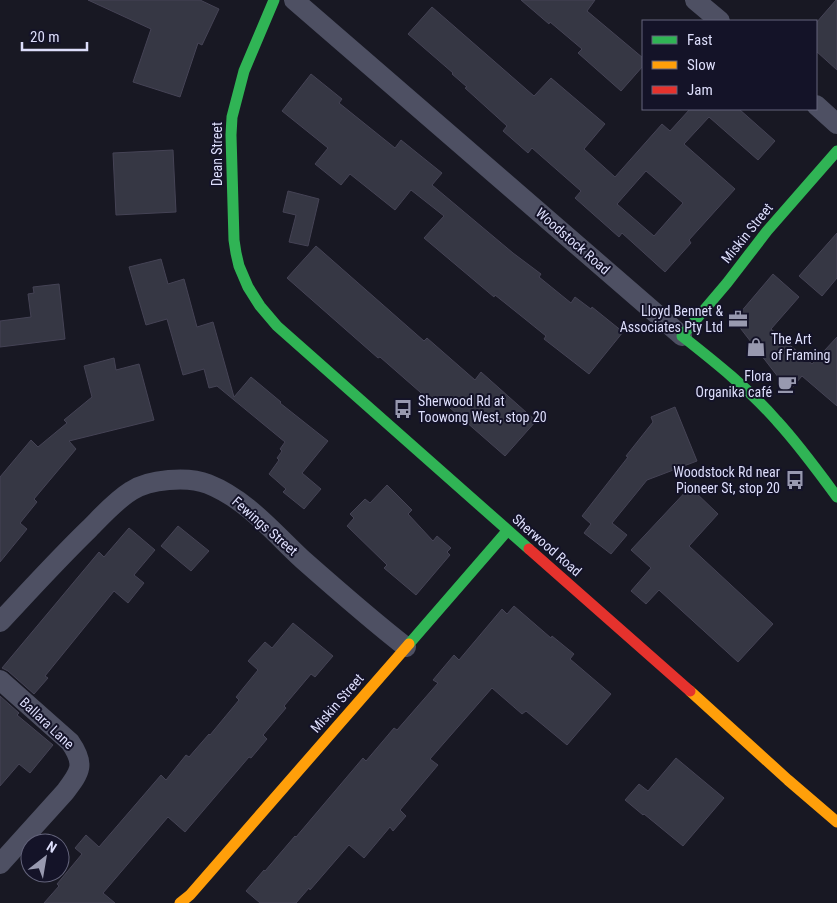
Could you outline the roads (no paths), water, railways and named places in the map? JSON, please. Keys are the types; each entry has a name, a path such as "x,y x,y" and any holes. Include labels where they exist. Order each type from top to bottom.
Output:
{"street":[{"name":"Dean Street","path":"245,283 236,255 234,240 232,117 244,71 274,0"},
{"name":"Woodstock Road","path":"294,0 766,409 837,497"},
{"path":"695,0 719,20"},
{"path":"817,106 837,124"},
{"name":"Miskin Street","path":"682,336 727,283 767,231 837,150"},
{"name":"Sherwood Road","path":"245,283 253,298 277,326 837,822"},
{"name":"Fewings Street","path":"0,622 59,559 118,501 133,490 152,482 180,479 206,483 225,492 248,508 302,559 406,647"},
{"name":"Miskin Street","path":"180,903 188,899 507,530"},
{"name":"Ballara Lane","path":"0,680 70,742 78,753 80,768 74,780 64,792 0,864"}],"place":[{"name":"Lloyd Bennet & Associates Pty Ltd","path":"738,319"},
{"name":"The Art of Framing","path":"756,347"},
{"name":"Flora Organika café","path":"787,384"},
{"name":"Sherwood Rd at Toowong West, stop 20","path":"403,409"},
{"name":"Woodstock Rd near Pioneer St, stop 20","path":"795,480"}]}
